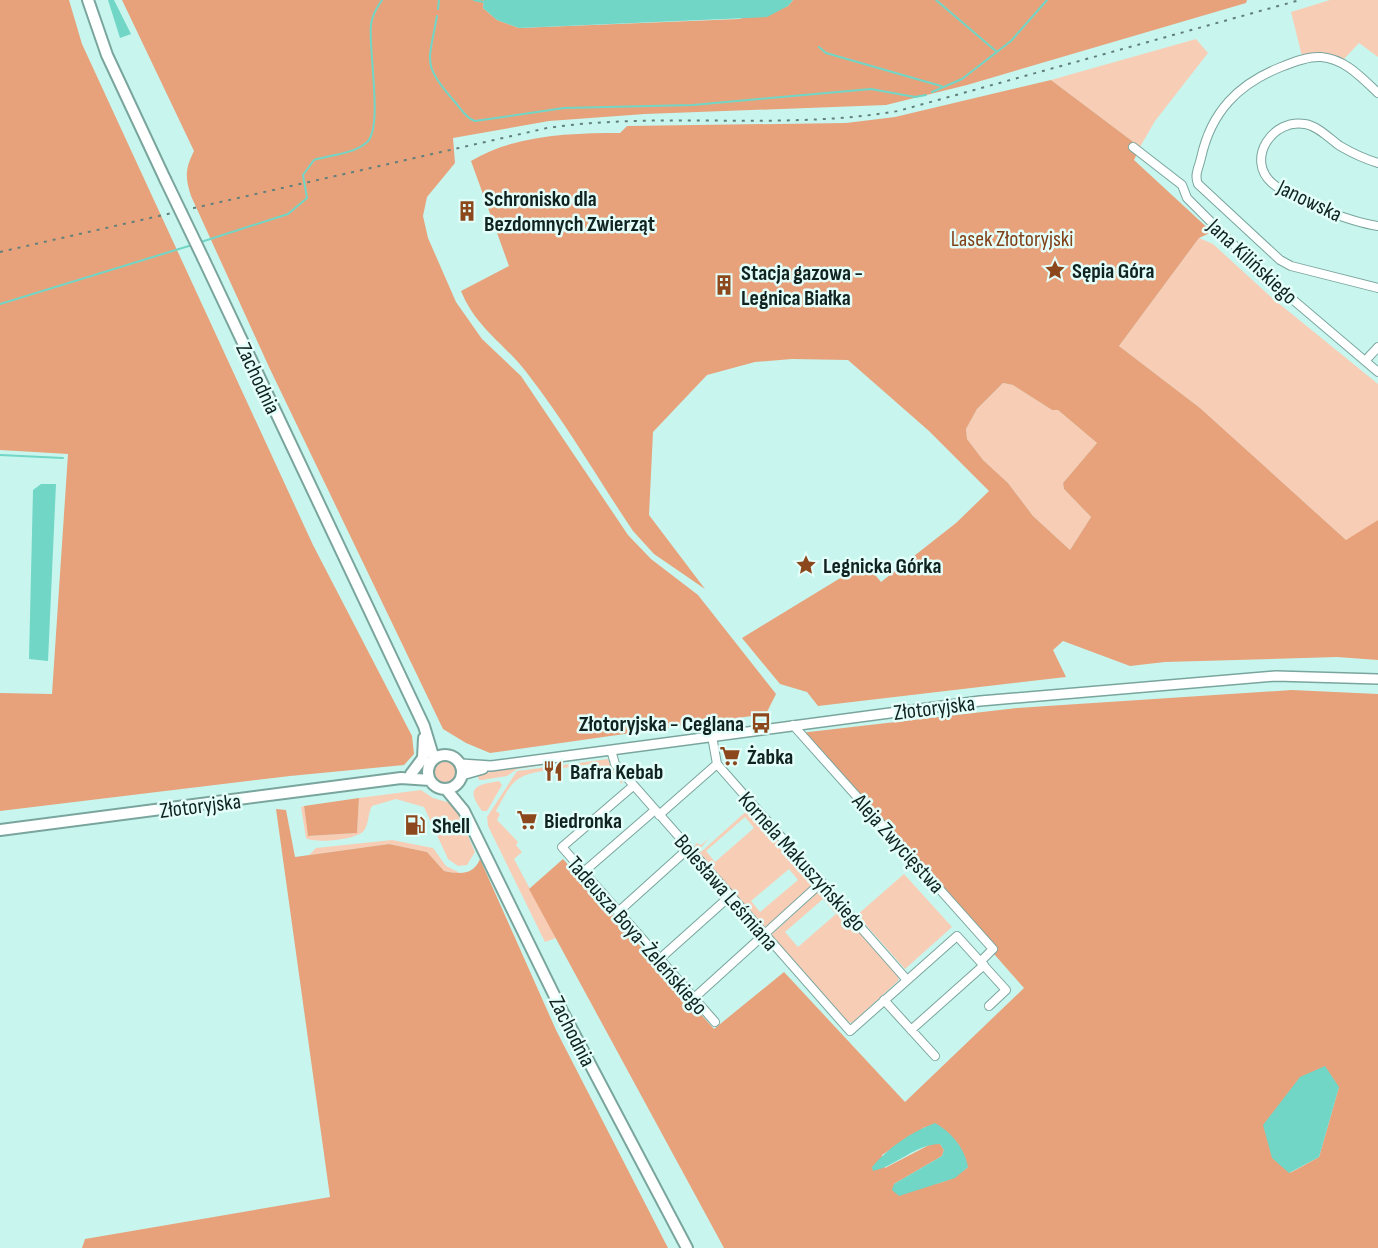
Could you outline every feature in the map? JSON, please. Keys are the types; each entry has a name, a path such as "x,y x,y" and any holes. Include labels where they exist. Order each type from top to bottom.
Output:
{"main road":[{"name":"Zachodnia","path":"88,0 97,29 165,179 424,726 437,747 446,754"},
{"name":"Zachodnia","path":"424,726 431,763"},
{"path":"406,776 423,758 424,726"},
{"path":"446,754 454,757 460,774 446,789 436,786 430,780 431,763 446,754"},
{"name":"Złotoryjska","path":"406,776 431,763"},
{"name":"Zachodnia","path":"460,774 464,811"},
{"name":"Złotoryjska","path":"0,830 406,776 430,780"},
{"name":"Zachodnia","path":"446,789 464,811 556,999 687,1248"}],"street":[{"path":"1378,93 1351,68 1336,60 1319,57 1296,61 1258,77 1228,100 1212,123 1195,178 1198,184 1280,260 1291,266 1378,288"},
{"name":"Janowska","path":"1378,163 1352,153 1314,127 1304,123 1285,125 1275,130 1266,142 1260,162 1264,174 1278,187 1331,212 1378,225"},
{"name":"Jana Kilińskiego","path":"1133,147 1182,186 1187,198 1265,276 1378,372"},
{"path":"1365,361 1378,348"},
{"name":"Złotoryjska","path":"460,774 491,766 980,701 1276,676 1378,679"},
{"name":"Aleja Zwycięstwa","path":"793,725 993,949 983,963"},
{"path":"587,869 717,764 712,736"},
{"name":"Bolesława Leśmiana","path":"611,750 615,764 633,786 850,1031 884,1000"},
{"name":"Kornela Makuszyńskiego","path":"717,764 908,980"},
{"name":"Tadeusza Boya-Żeleńskiego","path":"633,786 562,847 715,1022"},
{"path":"618,912 689,848"},
{"path":"694,998 822,882"},
{"path":"664,955 730,896"},
{"path":"935,1056 884,1000 957,936 1006,990 989,1006"},
{"path":"911,1030 983,963"}],"shaded area":[{"path":"108,0 114,0 131,34 120,38"},
{"path":"484,0 793,0 788,6 767,17 519,28 497,20 483,8"},
{"path":"1330,0 1378,0 1378,57 1359,43 1344,59 1324,54 1302,56 1291,12"},
{"path":"1196,39 1208,53 1155,121 1140,147 1051,80"},
{"path":"1199,238 1213,244 1271,297 1378,384 1378,520 1347,541 1200,408 1119,346"},
{"path":"1003,383 1013,385 1052,410 1058,410 1097,443 1063,483 1064,489 1091,517 1070,550 1033,516 1008,483 983,460 967,439 966,429 977,409"},
{"path":"41,484 56,484 48,661 29,659 33,490"},
{"path":"606,756 517,769 507,776 482,780 479,780 477,774"},
{"path":"608,759 611,767 623,779 622,784 606,767 599,767 598,763 556,769 556,773 551,774 550,770 538,772 516,781 496,811 500,814 497,820 518,842 516,845 522,852 514,859 556,938 545,942 488,826 487,817 517,771"},
{"path":"445,760 450,761 456,767 456,777 450,783 445,784 440,783 434,777 433,772 434,767 440,761"},
{"path":"499,781 502,785 487,811 482,811 474,797 475,789 484,784"},
{"path":"421,790 433,798 454,804 475,852 467,865 458,866 448,859 424,807 396,799 372,806 365,829 355,836 327,841 306,838 301,807 304,806 308,836 357,833 359,798"},
{"path":"751,807 810,874 814,887 769,928 761,925 694,848 696,843 701,845 709,838 699,850 701,852","holes":["745,817 754,828 715,862 706,851","789,869 798,880 760,912 751,901"]},
{"path":"392,840 433,848 446,866 462,874 444,871 427,852 389,844 309,855 316,848"},
{"path":"904,874 952,927 905,969 857,915"},
{"path":"818,892 824,892 899,977 898,981 852,1023 848,1022 771,935","holes":["823,899 836,914 798,947 785,932"]},
{"path":"1325,1066 1339,1087 1319,1157 1289,1173 1272,1158 1263,1125 1300,1077"},
{"path":"935,1123 956,1141 964,1153 968,1167 955,1178 899,1196 892,1190 894,1184 942,1156 944,1150 940,1144 914,1151 890,1165 873,1171 872,1167 900,1141"}],"green space":[{"path":"0,0 69,0 82,44 313,545 412,736 414,754 404,765 290,776 0,811 0,693 52,694 68,454 0,450"},
{"path":"122,0 484,0 483,8 497,20 519,28 739,19 788,6 793,0 1247,0 1246,3 967,85 886,105 645,114 549,121 453,138 455,163 427,197 423,216 428,238 456,302 482,339 521,376 628,535 651,559 698,595 776,694 766,714 490,753 466,743 443,729 269,367 191,196 187,173 194,151"},
{"name":"Lasek Złotoryjski","path":"1051,80 1140,147 1134,160 1212,232 1199,238 1119,346 1200,408 1346,540 1378,520 1378,660 1337,657 1165,662 1130,666 1063,641 1053,650 1066,677 818,706 807,692 780,684 742,638 865,563 881,582 956,523 989,491 929,431 848,360 792,359 755,362 707,375 653,432 649,515 705,589 654,554 633,531 541,392 518,363 483,326 467,304 461,291 509,266 471,161 487,152 524,141 562,135 620,133 627,126 846,123 895,117","holes":["1003,383 1013,385 1052,410 1058,410 1097,443 1063,483 1064,489 1091,517 1070,550 1033,516 1008,483 983,460 967,439 966,429 977,409"]},
{"path":"1292,690 1378,694 1378,1248 724,1248 529,889 563,859 714,1029 784,972 905,1102 1024,988 800,733 1017,708","holes":["1339,1087 1319,1157 1290,1173","925,1127 968,1167 942,1182 925,1185 894,1184 942,1156 944,1150 940,1144 931,1144 885,1168 882,1155"]},
{"path":"359,798 357,833 308,836 304,806"},
{"path":"276,809 286,810 295,857 389,844 427,852 444,871 460,873 474,868 480,859 556,1030 668,1248 82,1248 85,1239 330,1197"}],"waterway":[{"path":"201,242 288,214 307,198 303,175 314,160 348,152 366,143 371,135 375,106 371,25 382,0"},
{"path":"438,9 439,0"},
{"path":"474,0 484,2"},
{"path":"936,0 997,52"},
{"path":"932,92 962,79 1011,41 1047,0"},
{"path":"437,16 430,53 432,70 444,89 469,118 475,121 564,108 693,105 871,89 915,97 926,95"},
{"path":"819,47 826,53 941,86"},
{"path":"0,304 192,245"},
{"path":"0,455 63,458"}],"railway":[{"path":"0,252 547,128 634,121 811,120 898,111 1300,0"}],"place":[{"name":"Schronisko dla Bezdomnych Zwierząt","path":"467,211"},
{"name":"Sępia Góra","path":"1055,270"},
{"name":"Stacja gazowa - Legnica Białka","path":"724,285"},
{"name":"Legnicka Górka","path":"806,565"},
{"name":"Złotoryjska - Ceglana","path":"761,723"},
{"name":"Żabka","path":"730,756"},
{"name":"Bafra Kebab","path":"553,771"},
{"name":"Biedronka","path":"527,820"},
{"name":"Shell","path":"415,825"}]}
